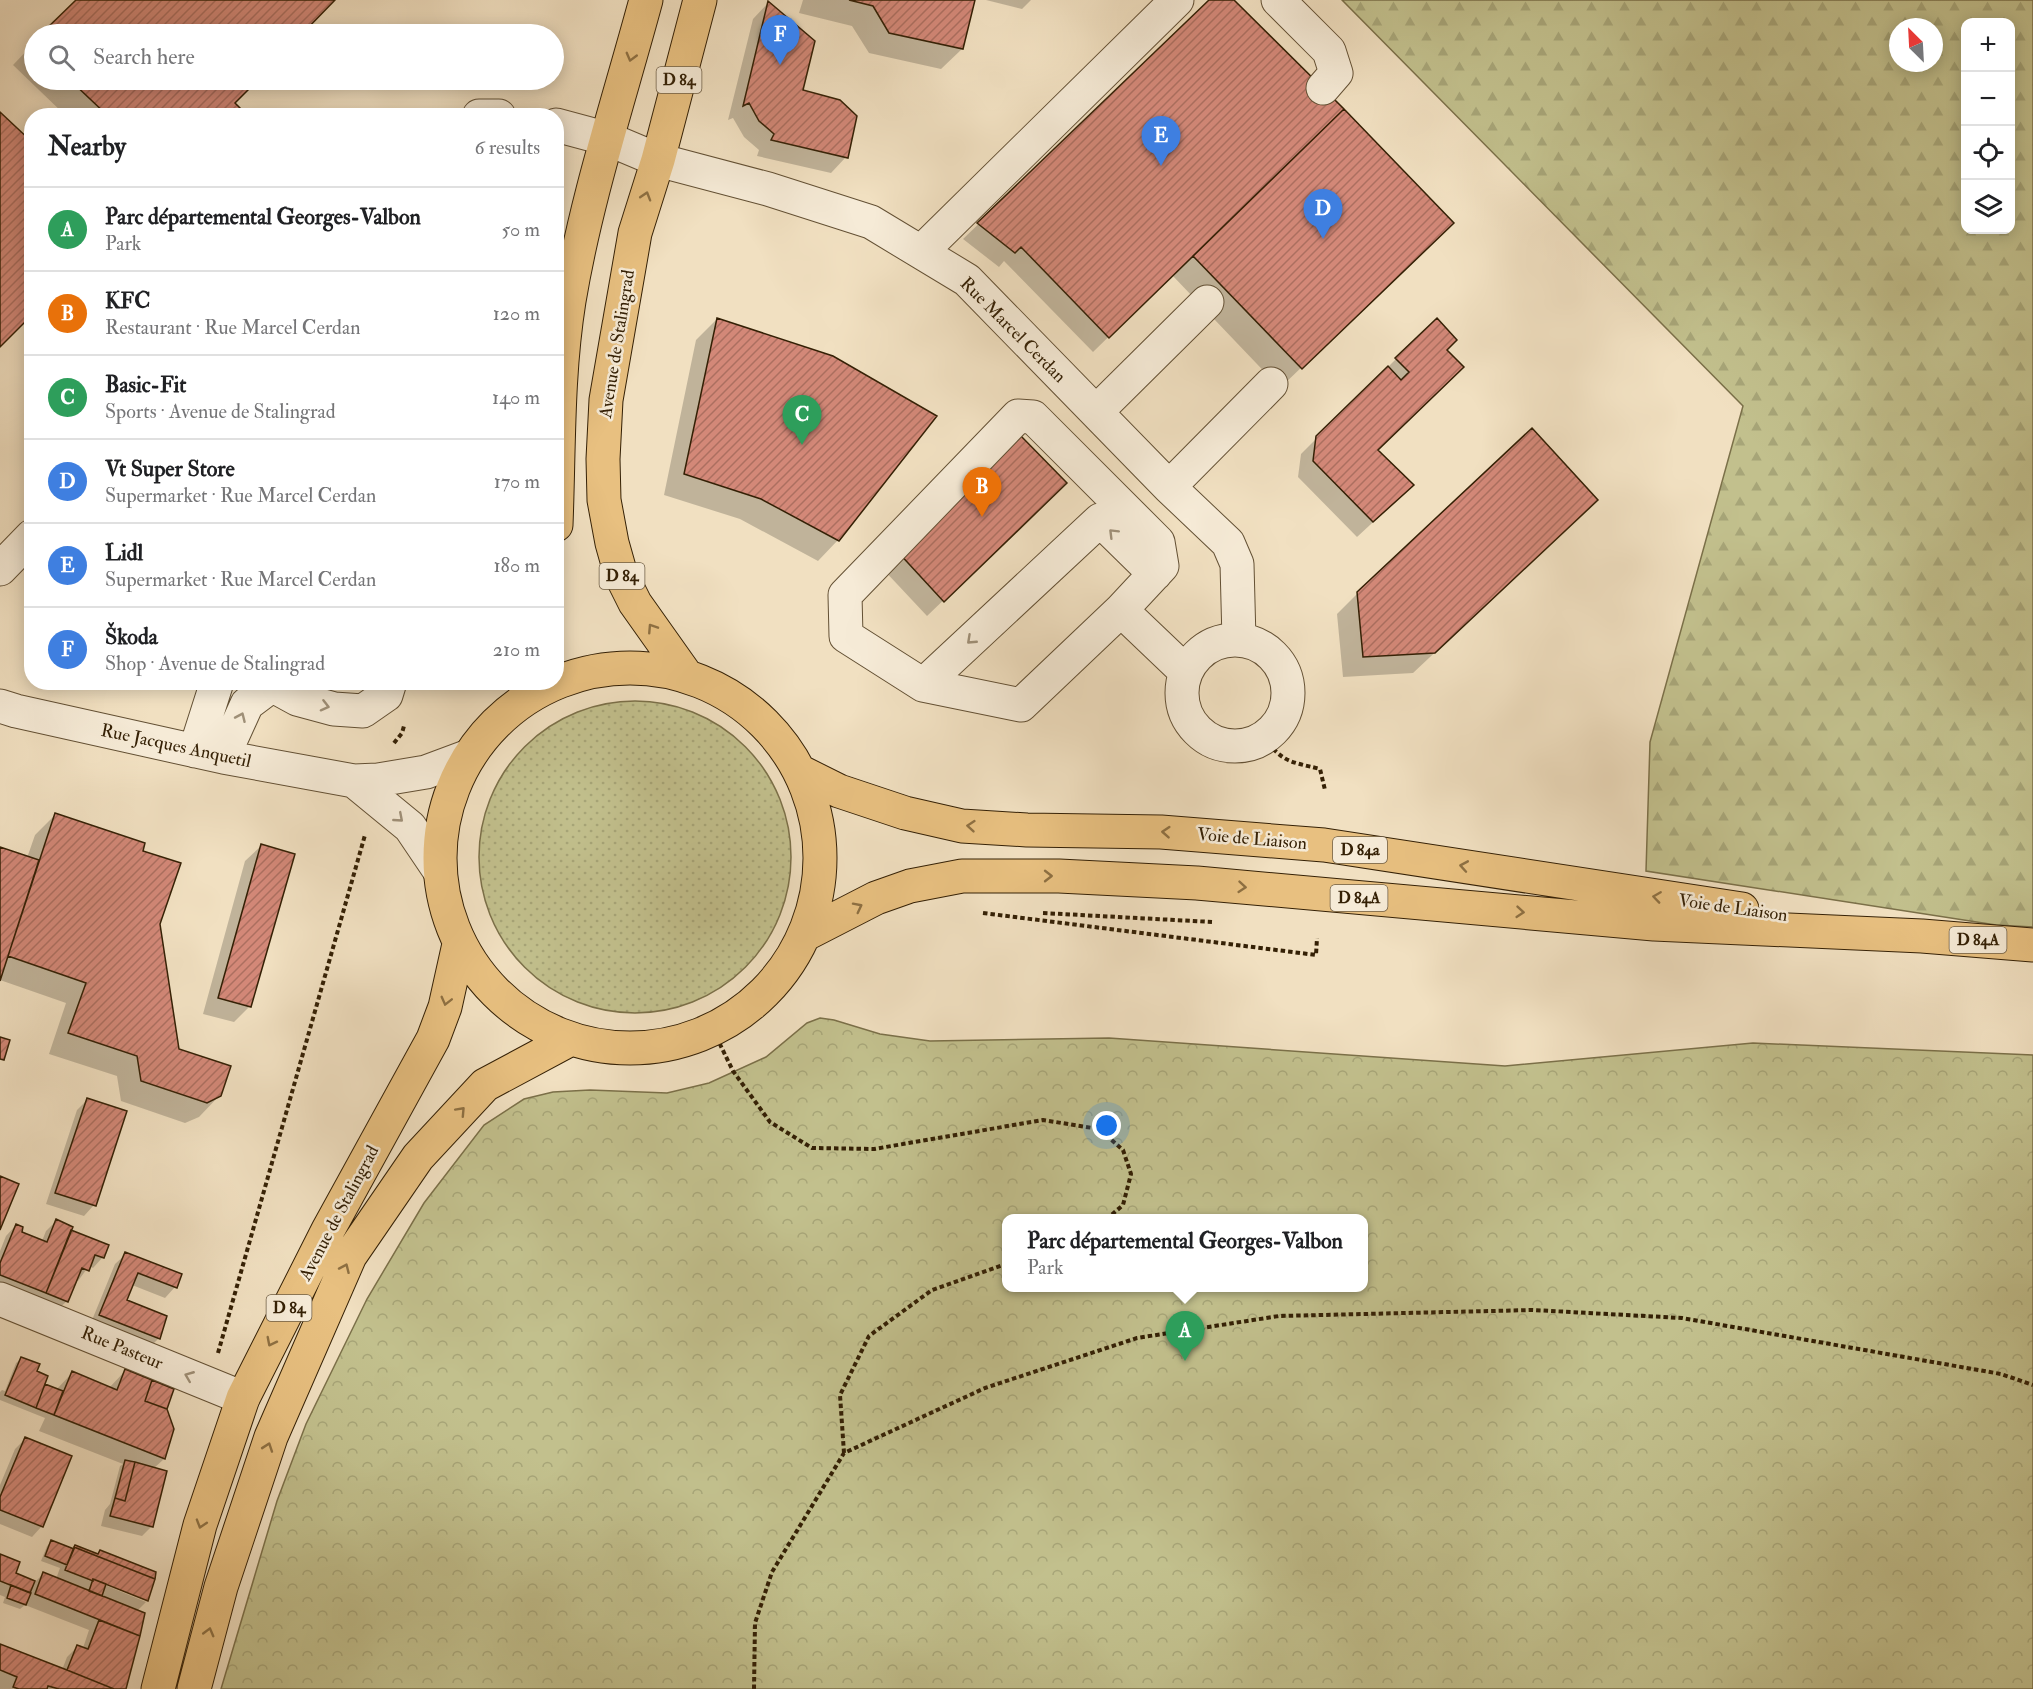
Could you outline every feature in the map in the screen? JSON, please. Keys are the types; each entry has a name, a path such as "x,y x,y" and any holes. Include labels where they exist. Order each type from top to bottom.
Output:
{"main road":[{"path":"564,343 569,302 585,222 646,0"},
{"name":"Avenue de Stalingrad","path":"686,675 635,603 621,575 604,500 603,459 606,400 635,233 658,160 700,0"},
{"path":"525,692 488,731 469,756 445,810 439,870 446,908 459,944 480,977 508,1005 541,1027 569,1040 623,1049 669,1045 713,1030 751,1005 783,972 806,933 818,893 821,852 815,811 801,772 781,741 755,714 725,693 686,675 644,668 597,671 564,681"},
{"name":"Voie de Liaison","path":"801,772 838,791 905,813 962,826 1027,830 1161,832 1324,845 1922,936"},
{"name":"Voie de Liaison","path":"806,933 876,898 910,886 962,876 1059,876 1197,883 1654,924 1922,936 2033,945"},
{"name":"Avenue de Stalingrad","path":"158,1689 200,1525 243,1398 328,1230 433,1039 445,1007 459,944"},
{"name":"Avenue de Stalingrad","path":"194,1689 221,1587 271,1437 350,1256 418,1157 485,1084 569,1040"}],"street":[{"path":"921,252 1177,0"},
{"path":"1278,0 1329,51 1336,73 1323,88"},
{"name":"Rue Marcel Cerdan","path":"564,126 608,139 658,160 768,189 871,222 967,280 1169,487 1228,543 1237,564 1239,640"},
{"path":"1096,412 1207,302"},
{"path":"1169,487 1271,384"},
{"path":"1018,416 1033,417 1158,542 1162,566 1120,610 1021,705 923,685 846,636 845,595 1018,416"},
{"path":"923,685 1100,520 1155,574"},
{"path":"0,569 24,544"},
{"path":"1120,610 1186,672"},
{"path":"1239,640 1256,644 1271,654 1282,668 1287,685 1287,703 1281,720 1270,733 1254,743 1237,747 1219,744 1203,736 1191,723 1183,707 1182,689 1186,672 1195,658 1207,648 1223,641 1239,640"},
{"path":"209,754 216,690"},
{"path":"209,754 246,704 261,690"},
{"path":"281,690 306,701 334,709 363,711 386,695 388,690"},
{"name":"Rue Jacques Anquetil","path":"0,706 209,754 369,786 426,772 469,756"},
{"path":"369,786 410,827 439,870"},
{"name":"Rue Pasteur","path":"0,1299 243,1398"}],"path":[{"path":"209,1384 362,850 369,786 385,753 402,733 405,723"},
{"path":"1263,738 1277,754 1287,761 1320,769 1325,790"},
{"path":"972,912 1316,955 1317,938"},
{"path":"713,1030 733,1071 770,1122 812,1148 874,1149 1043,1120 1099,1129 1123,1150 1131,1174 1123,1205 1113,1214"},
{"path":"844,1453 840,1395 869,1336 932,1290 1002,1265"},
{"path":"754,1689 755,1623 772,1572 844,1453 985,1388 1137,1338 1279,1316 1533,1310 1682,1318 2001,1374 2033,1385"}],"green space":[{"path":"1342,0 2033,0 2033,927 1996,925 1646,871 1650,742 1743,406"},
{"path":"635,701 665,704 695,713 722,727 745,747 765,770 779,797 788,827 791,857 788,887 779,917 765,944 745,967 722,987 695,1001 665,1010 635,1013 605,1010 575,1001 548,987 525,967 505,944 491,917 482,887 479,857 482,827 491,797 505,770 525,747 548,727 575,713 605,704"},
{"path":"820,1018 880,1034 930,1041 1109,1038 1505,1066 1753,1043 2033,1055 2033,1689 221,1689 277,1501 306,1424 367,1299 424,1203 484,1125 524,1099 553,1092 590,1090 667,1093 709,1083 766,1057 807,1023"}],"building":[{"path":"76,0 335,0 312,24 51,24"},
{"path":"849,0 975,0 963,49 889,33 873,6"},
{"path":"1209,0 1234,0 1344,109 1109,338 1021,247 1015,253 977,223"},
{"path":"768,1 815,41 803,90 840,100 857,116 848,158 771,140 774,134 759,121 749,103 743,106"},
{"path":"81,90 248,90 235,103 240,108 100,108"},
{"path":"1344,109 1454,223 1302,369 1193,256"},
{"path":"0,112 24,134 24,323 0,347"},
{"path":"717,318 833,356 937,416 839,541 761,499 684,474"},
{"path":"1437,318 1457,340 1447,350 1464,367 1378,450 1414,485 1373,522 1313,461 1316,436 1388,366 1401,380 1409,372 1395,358"},
{"path":"1532,428 1598,500 1435,653 1363,657 1357,592"},
{"path":"1019,434 1067,483 944,602 897,551"},
{"path":"55,813 145,843 143,851 181,863 160,924 179,1049 231,1066 221,1096 207,1103 141,1081 137,1056 68,1033 86,983 8,956"},
{"path":"261,844 295,854 251,1007 218,998"},
{"path":"0,847 39,860 0,981"},
{"path":"0,1037 10,1040 4,1060 0,1059"},
{"path":"87,1098 127,1111 96,1206 55,1193"},
{"path":"0,1176 19,1184 0,1230"},
{"path":"56,1219 73,1227 46,1293 0,1275 0,1263 16,1224 23,1227 22,1232 47,1242"},
{"path":"71,1230 109,1245 104,1258 95,1255 89,1271 82,1268 68,1302 46,1293"},
{"path":"125,1252 182,1274 177,1288 138,1273 127,1300 167,1316 160,1339 99,1315"},
{"path":"21,1357 40,1364 37,1371 48,1376 36,1408 5,1395"},
{"path":"125,1369 152,1380 145,1401 167,1409 174,1429 165,1459 54,1415 72,1371 117,1390"},
{"path":"152,1380 174,1389 167,1409 145,1401"},
{"path":"45,1384 63,1391 54,1415 36,1408"},
{"path":"25,1437 72,1456 43,1527 0,1510 0,1497"},
{"path":"125,1460 135,1462 125,1501 115,1498"},
{"path":"135,1462 167,1471 153,1527 110,1516 115,1498 125,1501"},
{"path":"51,1540 74,1549 67,1565 45,1556"},
{"path":"75,1545 98,1554 100,1550 156,1572 155,1579 74,1547"},
{"path":"74,1547 155,1579 148,1601 65,1570"},
{"path":"0,1554 20,1562 16,1573 35,1581 30,1593 0,1581"},
{"path":"43,1572 145,1613 140,1636 35,1594"},
{"path":"93,1579 106,1584 102,1596 89,1591"},
{"path":"11,1585 31,1593 26,1605 7,1598"},
{"path":"99,1620 140,1636 126,1689 114,1689 67,1670 77,1645 88,1649"},
{"path":"0,1644 114,1689 59,1689 48,1686 47,1689 19,1689 13,1687 17,1677 0,1670"}],"place":[{"name":"Škoda","path":"780,65"},
{"name":"Lidl","path":"1161,166"},
{"name":"Vt Super Store","path":"1323,239"},
{"name":"Basic-Fit","path":"802,445"},
{"name":"KFC","path":"982,517"},
{"name":"Parc départemental Georges-Valbon","path":"1185,1361"}]}
